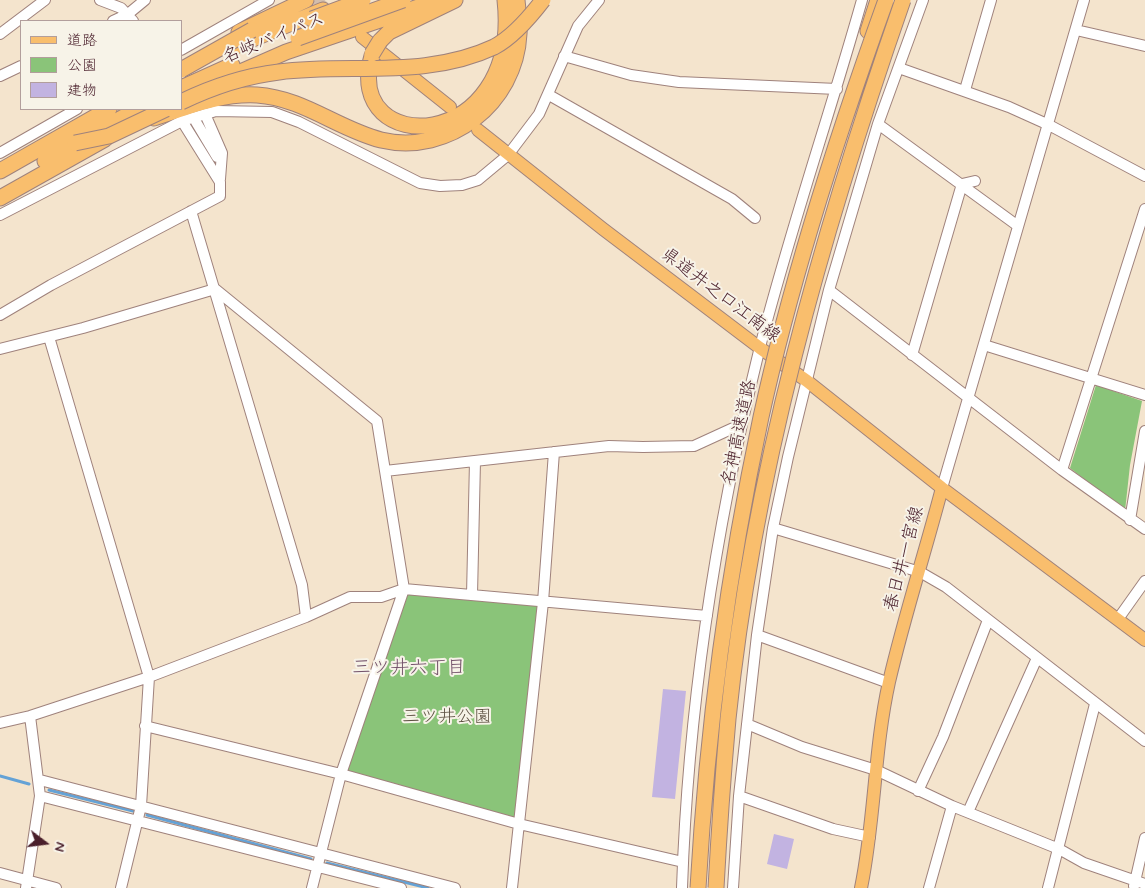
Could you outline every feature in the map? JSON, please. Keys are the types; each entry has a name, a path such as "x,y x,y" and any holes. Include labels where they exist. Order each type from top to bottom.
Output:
{"highway":[{"path":"182,68 238,33 306,0"},
{"path":"182,68 312,0"},
{"name":"名岐バイパス","path":"182,69 348,0"},
{"path":"182,69 363,0"},
{"path":"182,88 298,38 403,0"},
{"name":"名岐バイパス","path":"182,100 286,52 438,0"},
{"path":"455,0 389,32 380,41 372,54 368,75 376,102 386,116 410,126 440,124 462,114 479,101 506,67 507,14 505,0"},
{"path":"182,109 218,97 256,95 282,99 307,107 354,131 382,140 425,141 462,128 476,119 491,104 519,35 517,0"},
{"path":"182,100 222,85 278,72 414,68 455,61 495,46 527,20 543,0"},
{"path":"860,74 860,56 878,0"},
{"name":"名神高速道路","path":"698,888 712,716 736,543 762,415 793,290 860,74 886,0"},
{"name":"名神高速道路","path":"716,888 728,718 742,619 770,463 788,384 834,213 903,0"},
{"path":"0,169 101,110"},
{"path":"0,169 107,110"},
{"path":"0,187 136,110"},
{"path":"0,198 159,110"},
{"path":"75,143 109,136 164,110"},
{"path":"122,129 179,110"}],"main road":[{"path":"362,37 450,107"},
{"name":"県道井之口江南線","path":"478,130 760,348 807,381 942,488"},
{"name":"春日井一宮線","path":"861,888 870,837 876,770 889,683 942,488 1145,640"}],"street":[{"path":"0,34 45,0"},
{"path":"100,0 121,8 131,16"},
{"path":"119,20 131,16 145,0"},
{"path":"182,49 269,0"},
{"path":"0,215 182,120 205,114 234,111 272,112 299,122 410,179 440,186 462,185 478,180 508,155 539,114 578,26 599,0"},
{"path":"682,888 693,726 706,616 742,424 760,348 862,0"},
{"path":"733,888 739,796 757,635 774,528 829,290 878,124 924,0"},
{"path":"965,90 991,0"},
{"path":"942,488 1084,0"},
{"path":"1076,30 1145,46"},
{"path":"564,56 632,75 679,82 837,89"},
{"path":"0,76 20,66"},
{"path":"899,68 965,90 1048,125 1145,176"},
{"path":"548,95 732,199 755,218"},
{"path":"0,153 75,110"},
{"path":"0,315 220,196 222,152 205,114"},
{"path":"182,120 220,182"},
{"path":"196,122 217,156 220,166"},
{"path":"878,124 1018,226"},
{"path":"962,184 975,182"},
{"path":"912,355 962,184"},
{"path":"1062,470 1145,209"},
{"path":"191,211 302,585 306,617"},
{"path":"0,349 215,289"},
{"path":"215,289 377,421 404,589 341,774 312,888"},
{"path":"829,290 1062,470 1145,530"},
{"path":"49,336 149,677 142,806 121,888"},
{"path":"984,345 1145,395"},
{"path":"385,471 609,446 694,446 742,424"},
{"path":"1130,520 1145,431"},
{"path":"512,888 543,602 554,452"},
{"path":"472,595 475,461"},
{"path":"774,528 920,572 946,587 1145,741"},
{"path":"1118,619 1145,581"},
{"path":"0,723 30,716 149,677 306,617 350,597 381,597 404,589 706,616"},
{"path":"918,791 943,737 988,620"},
{"path":"757,635 889,683"},
{"path":"968,812 1037,658"},
{"path":"1048,888 1095,704"},
{"path":"27,884 40,796 40,780 30,716"},
{"path":"747,724 802,747 876,770 952,806 1138,884 1145,838"},
{"path":"145,726 341,774 519,824 683,862"},
{"path":"40,780 455,888"},
{"path":"40,796 401,888"},
{"path":"739,796 833,829 870,837"},
{"path":"929,888 952,806"},
{"path":"0,873 27,884 56,888"}],"green space":[{"path":"1096,385 1142,401 1130,465 1125,511 1070,468"},
{"name":"三ツ井公園","path":"404,589 543,602 519,824 341,774"}],"building":[{"path":"663,689 686,691 675,799 652,797"},
{"path":"774,834 794,839 787,869 767,864"}],"waterway":[{"path":"0,776 29,784"},
{"path":"49,790 133,811"},
{"path":"147,815 311,859"},
{"path":"327,863 428,888"}],"tunnel":[{"path":"315,0 332,14"}],"district":[{"name":"三ツ井六丁目","path":"409,669"}]}
